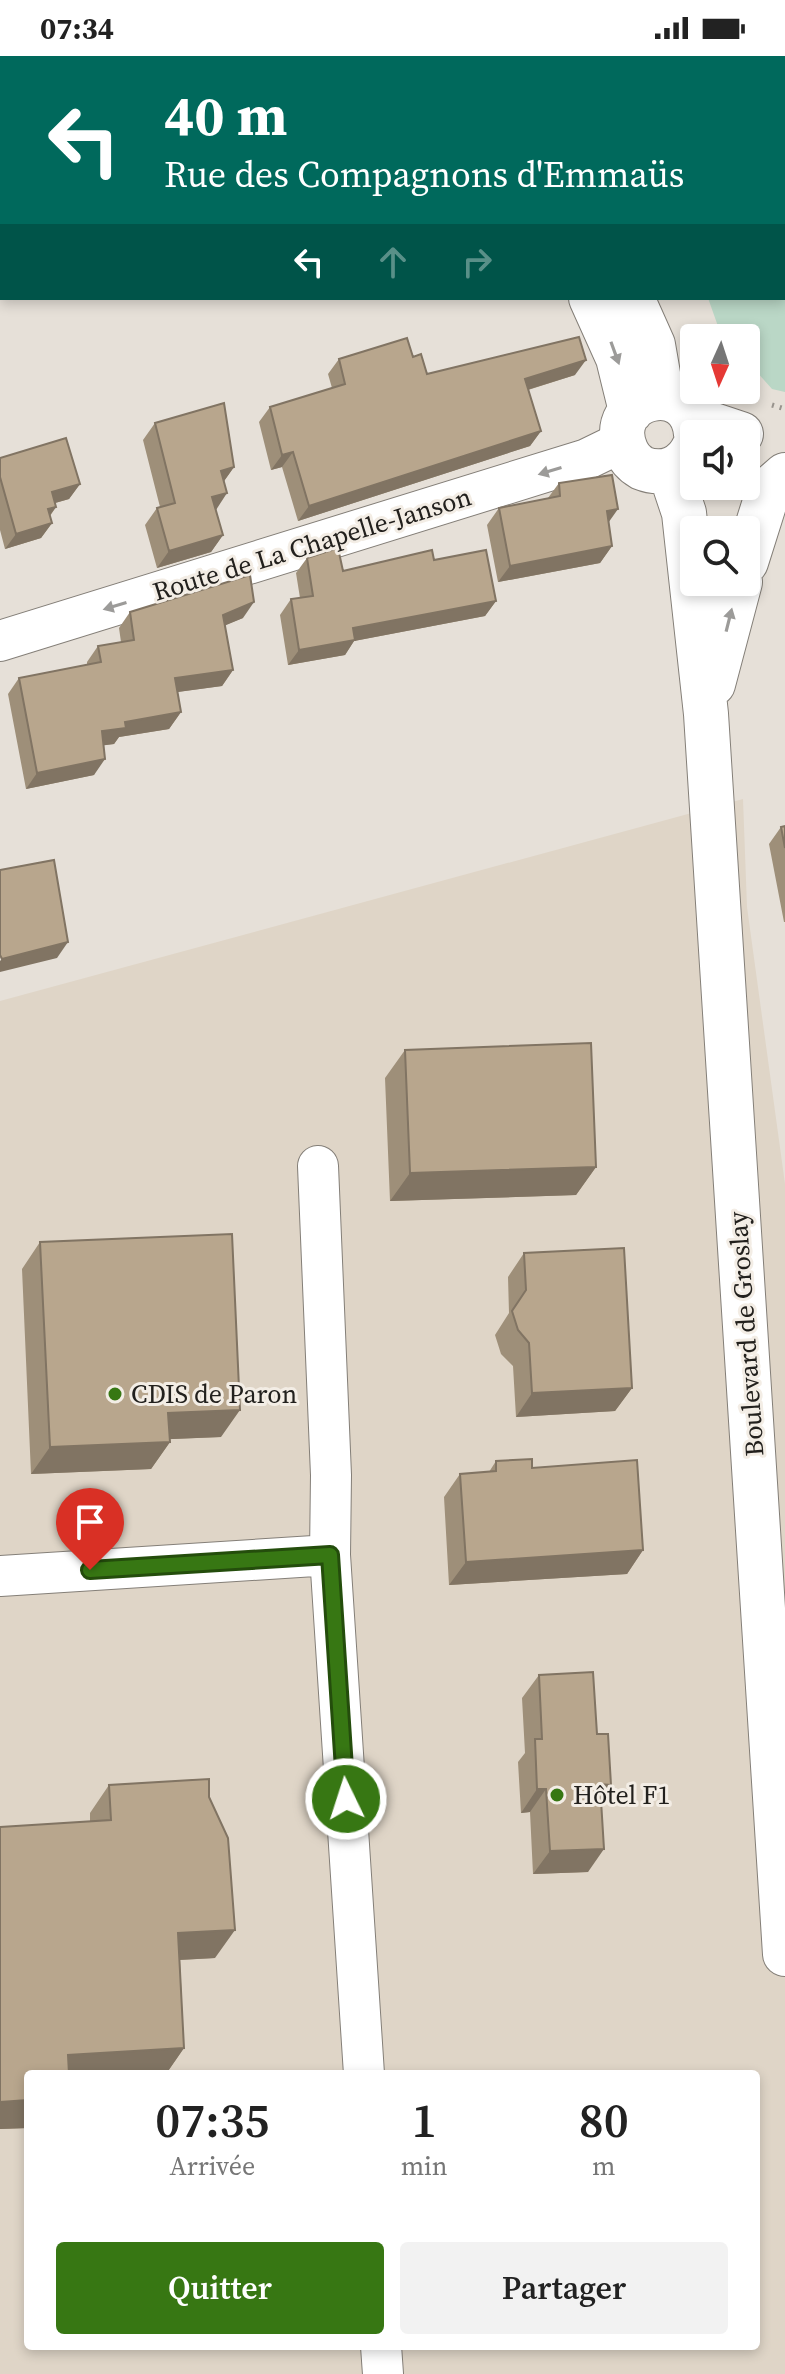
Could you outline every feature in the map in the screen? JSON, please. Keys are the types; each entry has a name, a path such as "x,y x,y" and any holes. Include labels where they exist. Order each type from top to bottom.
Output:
{"main road":[{"name":"Boulevard de Groslay","path":"592,300 618,358 667,431"},
{"name":"Boulevard de Groslay","path":"633,300 653,345 684,513 706,714 785,1954"},
{"path":"760,440 785,449"},
{"path":"760,518 769,489 785,475"},
{"name":"Boulevard de Groslay","path":"706,714 736,596"}],"street":[{"name":"Route de La Chapelle-Janson","path":"0,641 587,459 667,431"},
{"path":"318,1166 331,1475 330,1555 364,2070"},
{"path":"0,1576 330,1555"},
{"path":"381,2350 383,2374"}],"shaded area":[{"path":"743,799 747,907 785,1184 785,2374 0,2374 0,1001"}],"green space":[{"path":"709,300 785,300 785,392 772,389 760,376 760,324 717,324"}],"building":[{"path":"579,337 586,360 525,379 541,431 309,506 293,452 282,455 270,407 345,384 339,359 407,338 413,357 421,354 427,374"},
{"path":"224,403 234,467 221,471 227,493 212,497 223,535 169,551 157,508 175,503 155,423"},
{"path":"66,438 80,484 52,492 56,507 48,509 52,523 16,534 0,477 0,458"},
{"path":"612,475 618,509 607,511 612,546 510,566 499,508 560,496 559,483"},
{"path":"338,548 343,571 432,550 434,560 486,550 496,601 353,628 355,640 299,650 291,599 313,596 307,558"},
{"path":"250,575 254,602 223,615 233,670 175,678 181,712 125,722 126,728 102,731 105,759 37,773 19,678 101,662 98,646 134,640 130,612"},
{"path":"785,826 785,848 781,827"},
{"path":"54,860 68,942 2,959 0,870"},
{"path":"591,1043 596,1167 410,1173 405,1050"},
{"name":"CDIS de Paron","path":"232,1234 240,1410 168,1413 170,1442 50,1447 40,1242"},
{"path":"624,1248 632,1388 532,1393 529,1343 518,1330 512,1311 526,1290 524,1253"},
{"path":"532,1459 532,1468 637,1460 643,1550 466,1562 460,1474 496,1471 496,1461"},
{"name":"Hôtel F1","path":"593,1672 597,1734 608,1734 611,1785 600,1784 604,1849 550,1851 546,1789 537,1789 535,1739 542,1739 539,1675"},
{"path":"209,1779 209,1797 228,1838 235,1930 178,1933 184,2048 68,2055 69,2070 24,2070 24,2100 0,2102 0,1827 111,1820 109,1785"}],"place":[{"name":"CDIS de Paron","path":"115,1394"},
{"name":"Hôtel F1","path":"557,1795"}],"route":[{"path":"90,1570 330,1555 346,1799"}]}
